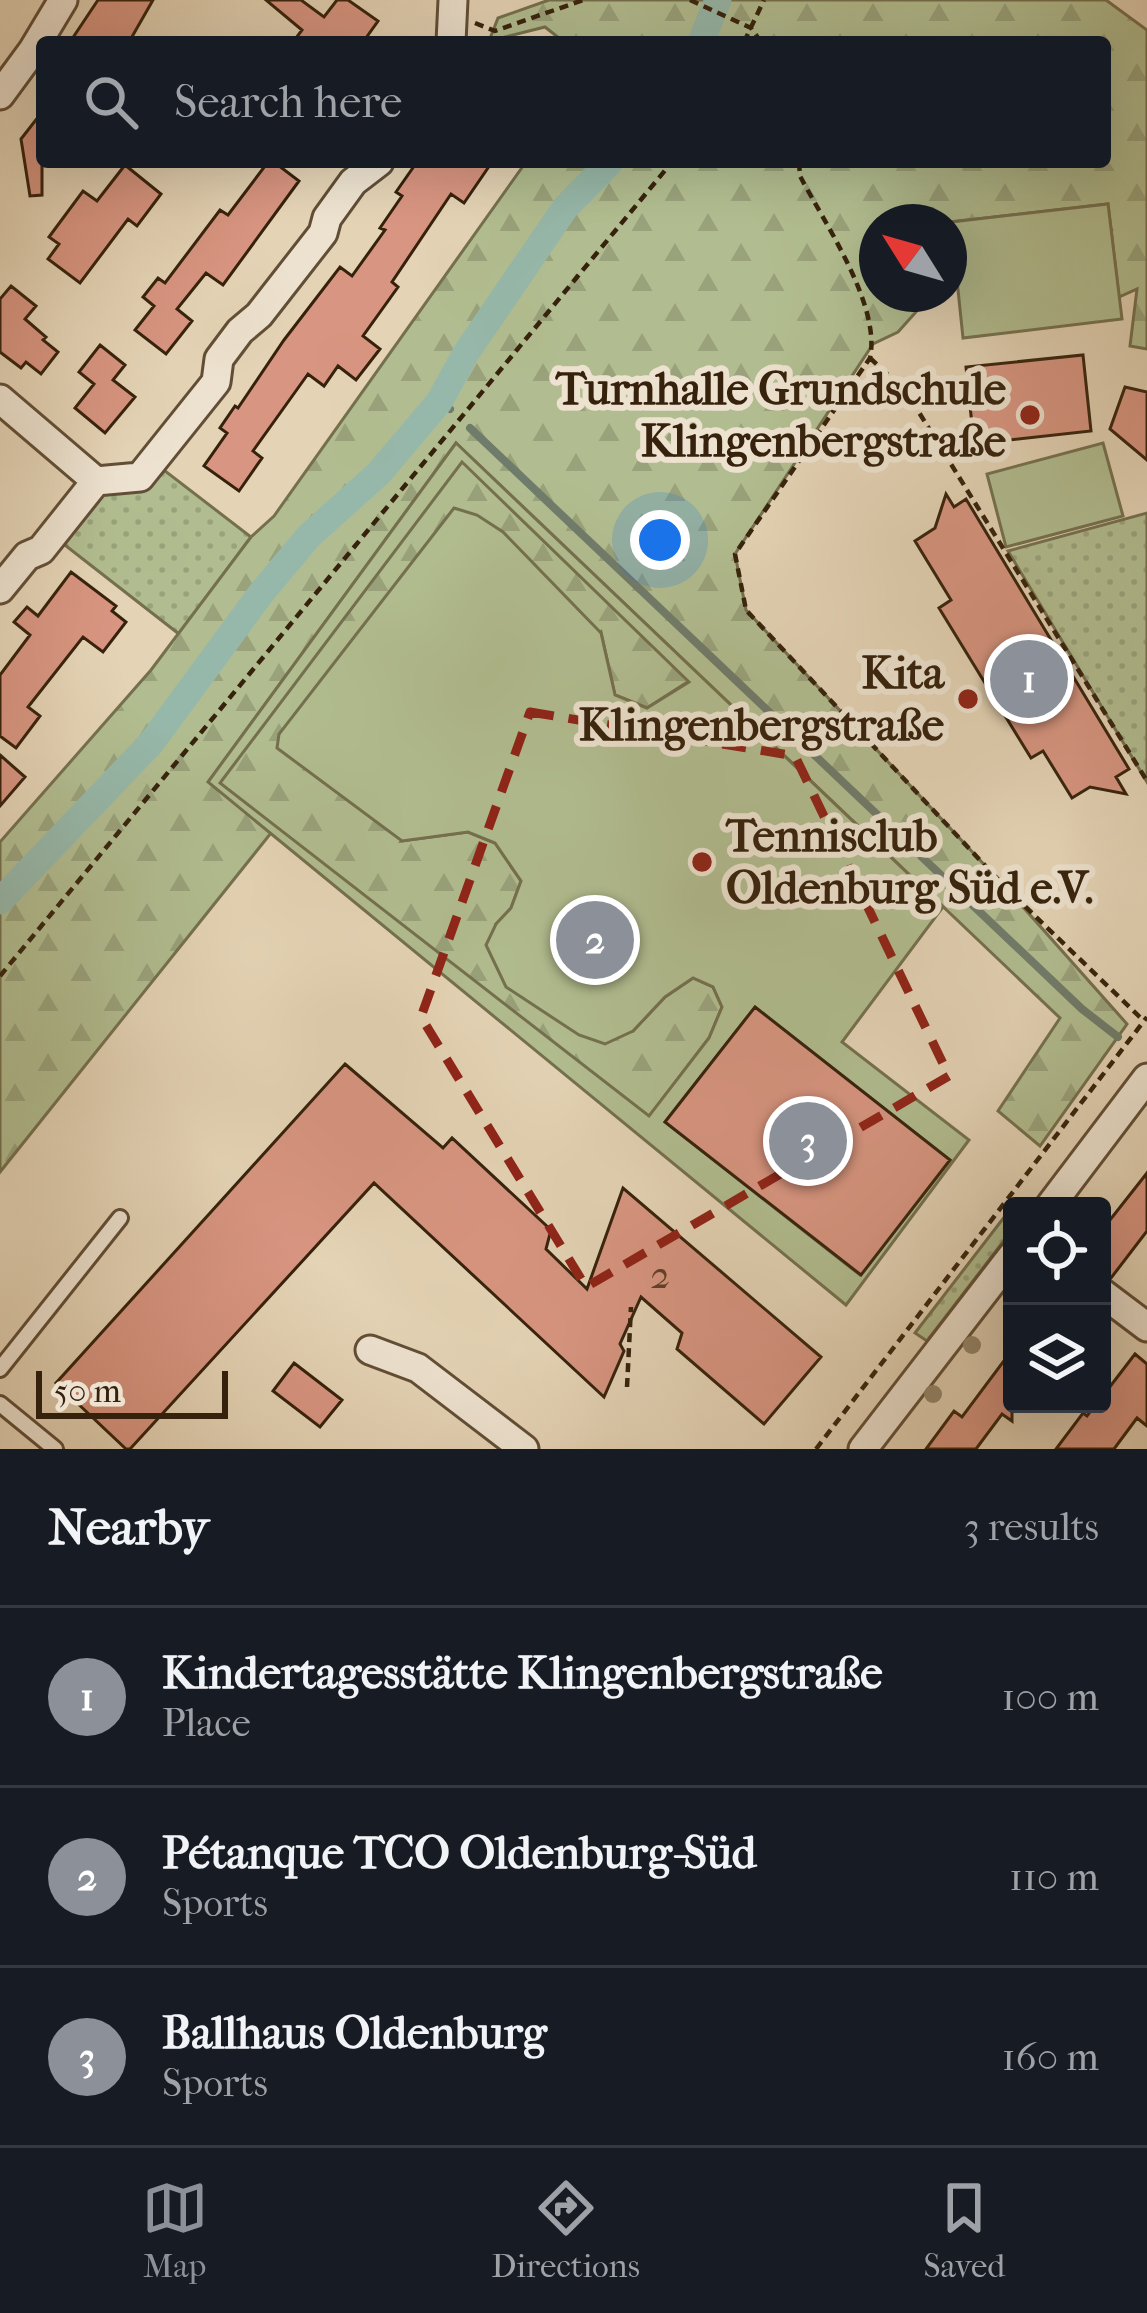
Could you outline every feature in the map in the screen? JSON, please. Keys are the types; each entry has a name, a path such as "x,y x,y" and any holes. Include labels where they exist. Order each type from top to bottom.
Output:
{"street":[{"path":"41,36 63,0"},
{"path":"0,95 36,45"},
{"path":"0,399 96,481 140,477 217,382 219,359 323,233 327,218 353,182 371,168"},
{"path":"0,589 27,556 41,550 96,481"},
{"path":"1057,1197 1147,1078"},
{"path":"863,1449 1003,1268"},
{"path":"1111,1300 1147,1327"},
{"path":"370,1350 418,1368 516,1447"}],"lane":[{"path":"0,1369 120,1218"},
{"path":"0,1404 55,1449"}],"path":[{"path":"452,19 495,31 583,0"},
{"path":"690,0 752,28 757,36"},
{"path":"747,36 764,0"},
{"path":"0,976 667,168"},
{"path":"799,168 866,301 873,344 870,358 735,554 746,610 1007,889 1145,1019 815,1449"},
{"path":"870,358 907,393 1147,781"},
{"path":"628,1387 631,1306"}],"highlighted area":[{"path":"530,712 795,756 949,1076 586,1287 421,1017"}],"green space":[{"path":"549,0 1106,0 1147,30 1147,349 1130,346 1137,289 1119,297 1108,204 967,220 967,204 859,204 859,312 916,312 898,332 873,344 735,554 746,610 1127,1024 1040,1146 998,1111 1060,1018 456,443 209,781 271,833 0,1172 0,842 151,670 251,537 274,516 522,168 1111,168 1111,36 556,36 545,27 491,36 498,18"},
{"path":"1108,204 1122,319 963,338 967,220"},
{"name":"Tennisclub Oldenburg Süd e.V.","path":"456,443 943,907 842,1042 969,1140 846,1305 208,782","holes":["462,462 689,682 647,708 615,695 601,633 503,532 477,515 454,508 279,734 277,748 402,841 468,832 495,843 521,881 511,908 486,945 506,987 579,1035 605,1044 633,1031 665,997 693,978 713,987 722,1007 709,1038 649,1116 220,783","755,1007 950,1160 860,1275 665,1122"]},
{"path":"1103,443 1123,516 1006,547 987,474"},
{"path":"155,460 251,537 179,634 52,535 96,481"},
{"path":"462,461 689,681 647,708 615,695 601,632 402,841 468,832 495,843 521,881 511,908 496,924 633,1031 665,997 693,978 713,987 722,1007 709,1038 649,1117 219,783"},
{"path":"1147,513 1147,782 1008,551"},
{"path":"1003,1219 1003,1242 927,1341 915,1333"}],"building":[{"path":"98,0 153,0 132,36 74,36"},
{"path":"266,0 301,0 324,17 337,0 348,0 378,21 367,36 298,36 302,30"},
{"path":"36,120 36,168 42,168 42,195 30,196 21,139"},
{"path":"123,168 161,194 137,226 128,219 80,283 48,259 59,244 49,237 83,191 97,201"},
{"path":"263,168 282,168 299,181 223,285 206,273 177,309 192,321 166,354 135,330 154,306 143,297 158,278 165,283 220,210 228,215"},
{"path":"413,168 488,168 464,203 451,194 392,282 398,287 363,336 380,349 356,380 338,366 324,386 308,374 253,451 262,458 239,491 204,466 227,433 220,428 340,267 352,276 385,230 380,228 402,196 396,192"},
{"path":"11,286 36,306 25,319 58,352 41,374 26,362 21,368 0,352 0,299"},
{"path":"100,345 125,365 113,380 135,397 105,433 75,408 94,384 79,372"},
{"name":"Turnhalle Grundschule Klingenbergstraße","path":"1083,355 1091,431 974,444 966,367"},
{"path":"1125,387 1147,392 1147,460 1110,429"},
{"path":"946,494 954,507 966,499 1129,769 1116,777 1126,794 1090,787 1072,798 1043,751 1031,758 939,608 951,600 915,541 935,528"},
{"path":"71,572 116,606 112,611 126,622 103,652 83,637 28,707 40,716 16,748 0,736 0,675 30,635 14,622 27,607 38,616"},
{"path":"0,755 25,777 0,806"},
{"path":"755,1007 950,1160 861,1275 665,1122"},
{"path":"345,1064 443,1148 452,1138 551,1230 546,1249 587,1289 623,1188 821,1357 764,1424 677,1349 682,1333 641,1297 604,1397 374,1183 126,1449 56,1383"},
{"path":"1147,1173 1147,1231 1111,1278 1111,1219"},
{"path":"1135,1354 1147,1364 1147,1426 1137,1418 1114,1449 1056,1449 1083,1413 1111,1413 1111,1385"},
{"path":"1003,1362 1003,1413 1012,1413 1012,1421 1002,1414 976,1449 926,1449 954,1411 962,1417"},
{"path":"294,1363 342,1400 320,1427 273,1391"}],"waterway":[{"path":"703,36 718,0"},
{"path":"0,901 151,743 309,536 379,473 439,402 466,353 565,208 604,168"},
{"path":"439,402 450,409"},
{"path":"470,428 1082,1009 1118,1037"}],"place":[{"name":"Turnhalle Grundschule Klingenbergstraße","path":"1030,415"},
{"name":"Kindertagesstätte Klingenbergstraße","path":"1029,679"},
{"name":"Kita Klingenbergstraße","path":"968,699"},
{"name":"Tennisclub Oldenburg Süd e.V.","path":"702,862"},
{"name":"Pétanque TCO Oldenburg-Süd","path":"595,940"},
{"name":"Ballhaus Oldenburg","path":"808,1141"}]}
